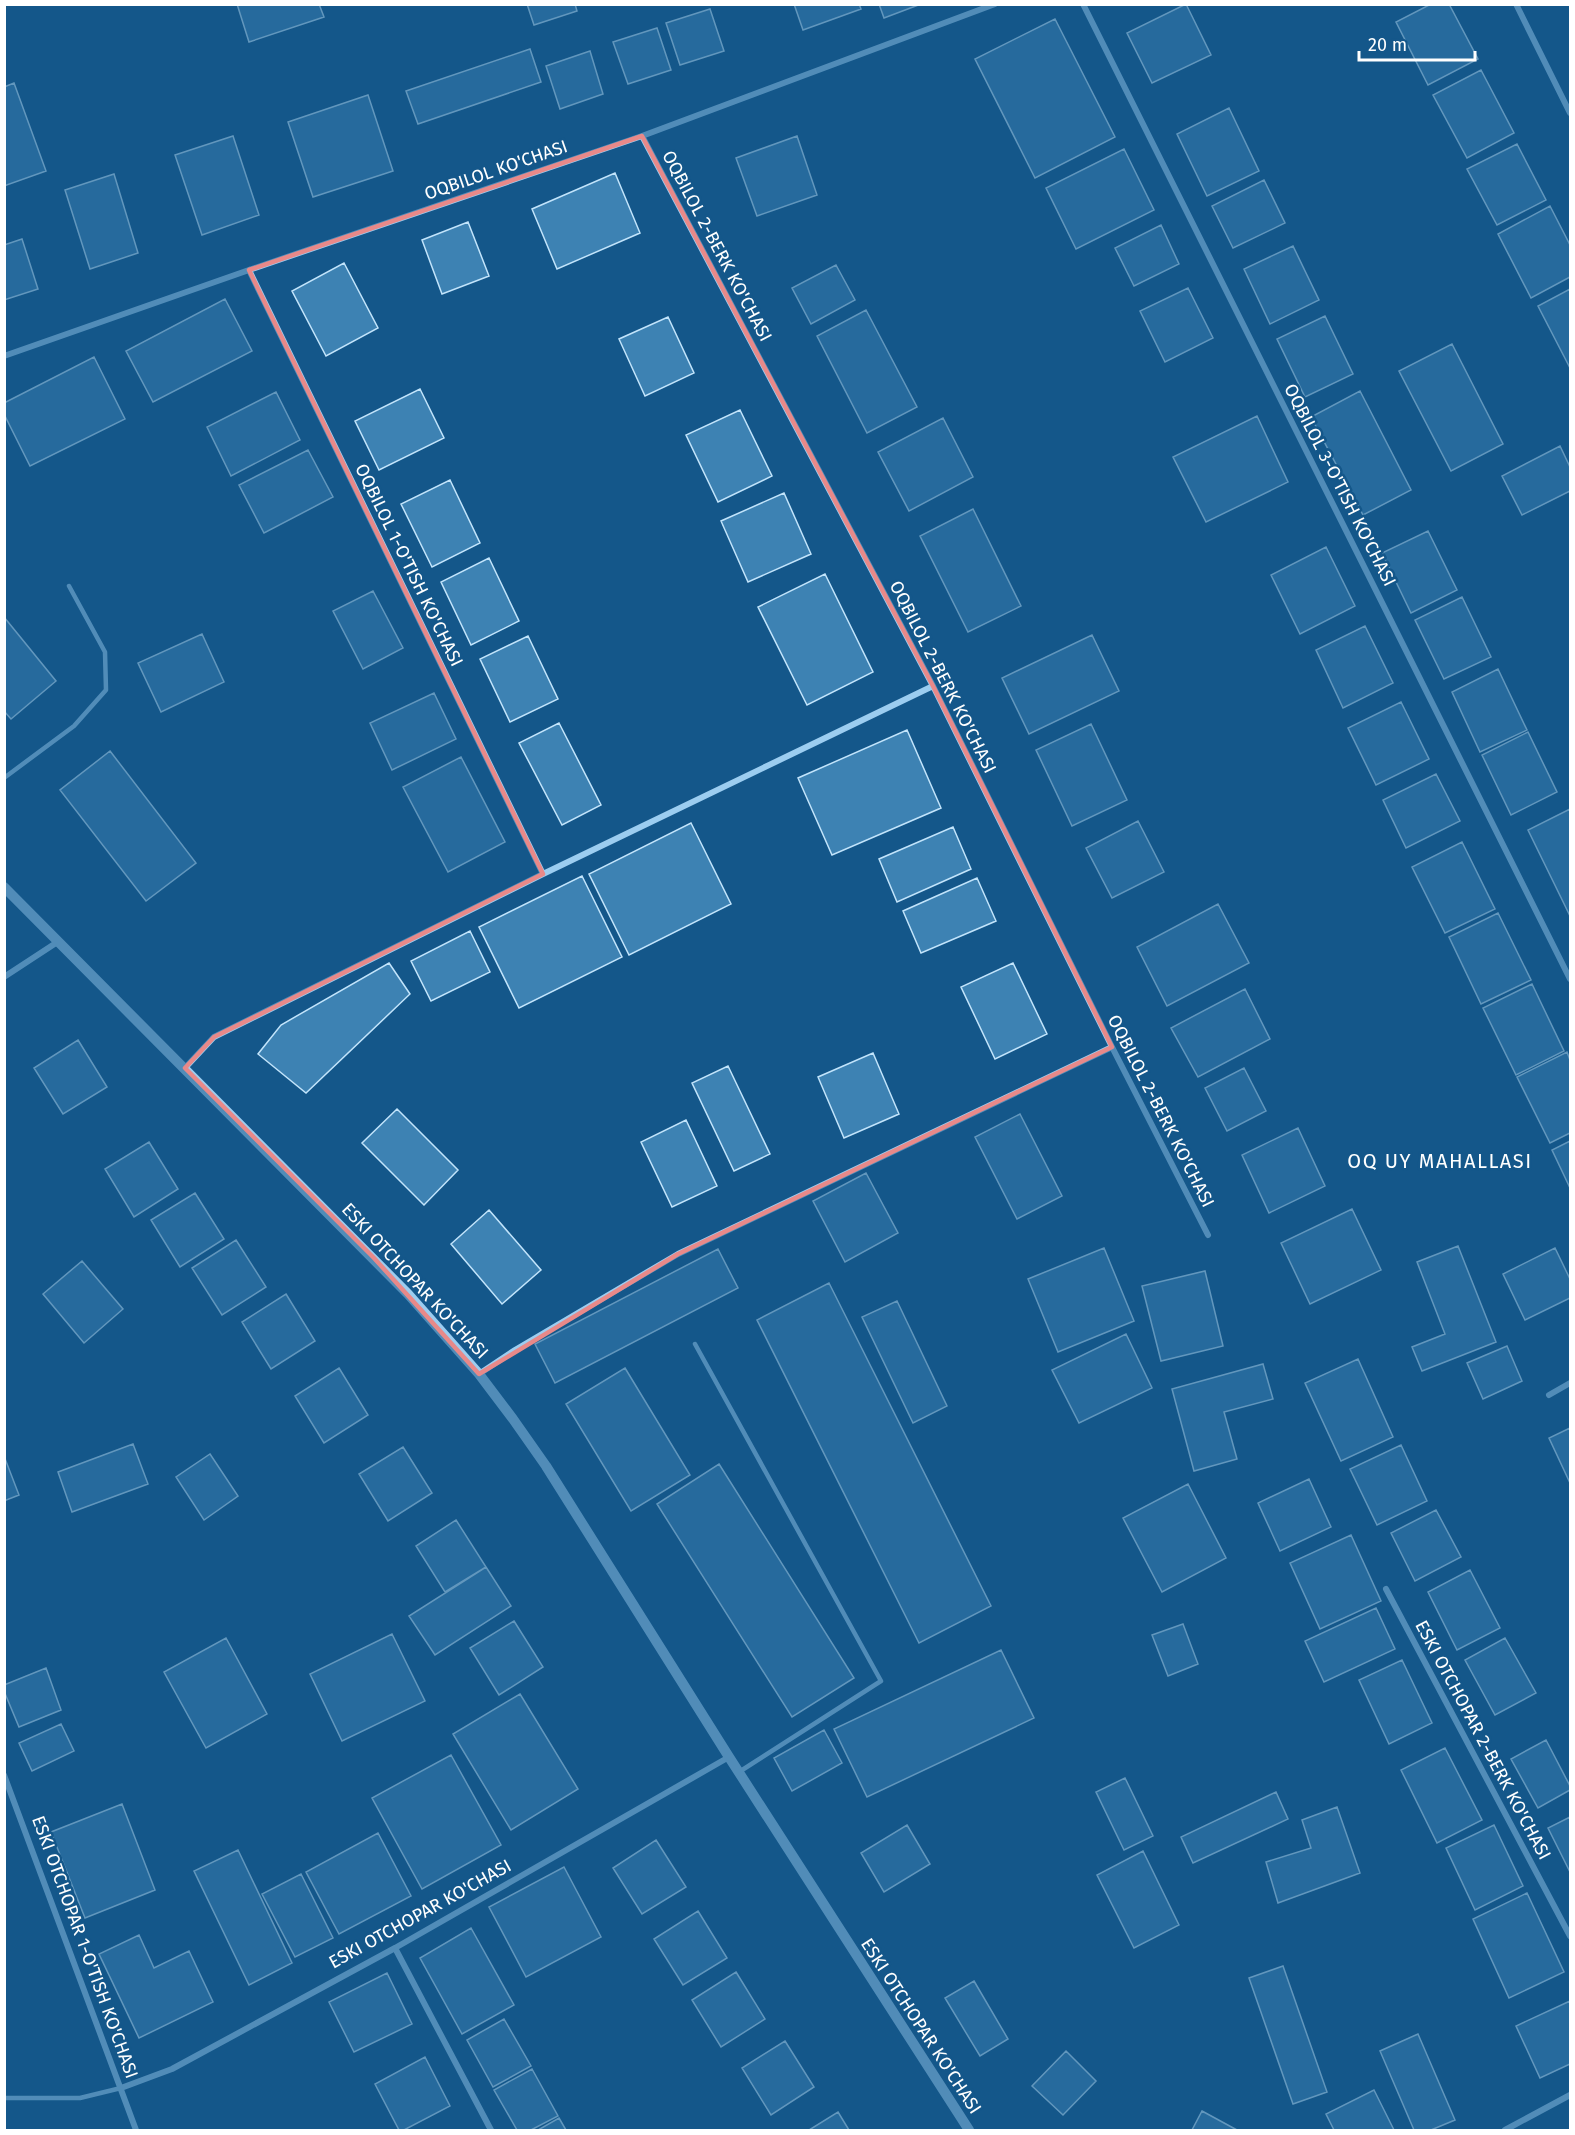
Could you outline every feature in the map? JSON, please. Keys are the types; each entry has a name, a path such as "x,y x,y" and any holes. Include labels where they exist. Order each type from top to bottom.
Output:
{"street":[{"name":"OQBILOL KO'CHASI","path":"4,356 642,136 995,4"},
{"name":"OQBILOL 3-O'TISH KO'CHASI","path":"1083,4 1570,979"},
{"path":"1516,4 1570,113"},
{"name":"OQBILOL 2-BERK KO'CHASI","path":"642,136 933,686 1208,1235"},
{"name":"OQBILOL 1-O'TISH KO'CHASI","path":"249,270 543,874"},
{"path":"185,1068 214,1037 543,874 933,686"},
{"name":"ESKI OTCHOPAR KO'CHASI","path":"4,887 381,1265 479,1374 546,1466 729,1757 969,2130"},
{"path":"4,977 59,941"},
{"path":"479,1374 515,1350 678,1254 1112,1047"},
{"path":"1549,1395 1570,1383"},
{"name":"ESKI OTCHOPAR 2-BERK KO'CHASI","path":"1386,1589 1570,1936"},
{"name":"ESKI OTCHOPAR KO'CHASI","path":"121,2088 172,2069 395,1948 729,1757"},
{"name":"ESKI OTCHOPAR 1-O'TISH KO'CHASI","path":"4,1775 136,2130"},
{"path":"395,1948 491,2130"},
{"path":"1505,2130 1570,2095"}],"lane":[{"path":"4,778 74,726 106,690 105,652 69,586"},
{"path":"695,1344 881,1681 739,1772"},
{"path":"4,2098 80,2098 121,2088"}],"highlighted area":[{"path":"642,136 933,686 1112,1047 678,1254 479,1374 374,1258 185,1068 214,1037 543,874 249,270"}],"building":[{"path":"237,4 319,4 324,17 249,42"},
{"path":"527,4 575,4 577,11 534,25"},
{"path":"794,4 859,4 861,9 803,30"},
{"path":"879,4 921,4 884,18"},
{"path":"1186,4 1211,55 1152,83 1127,33"},
{"path":"1431,4 1449,4 1478,59 1428,85 1396,22"},
{"path":"710,9 724,51 680,65 666,23"},
{"path":"1055,19 1115,137 1035,178 975,59"},
{"path":"657,28 671,70 628,84 613,42"},
{"path":"530,49 541,82 418,124 406,91"},
{"path":"590,51 603,94 560,109 546,66"},
{"path":"1481,70 1514,133 1467,158 1433,95"},
{"path":"14,83 46,171 4,186 4,87"},
{"path":"368,95 393,171 313,197 288,122"},
{"path":"1229,108 1259,171 1207,196 1177,134"},
{"path":"233,136 259,215 202,235 175,155"},
{"path":"797,136 817,195 757,216 736,158"},
{"path":"1517,144 1546,200 1497,225 1467,169"},
{"path":"1124,149 1154,210 1076,249 1046,188"},
{"path":"615,173 640,233 557,269 532,209"},
{"path":"114,174 138,253 90,269 65,190"},
{"path":"1264,180 1285,223 1233,248 1212,206"},
{"path":"1550,206 1570,245 1570,277 1531,298 1498,234"},
{"path":"468,222 489,276 442,294 422,240"},
{"path":"1161,225 1179,264 1134,286 1115,248"},
{"path":"22,239 38,289 4,300 4,245"},
{"path":"1293,246 1319,300 1270,324 1244,269"},
{"path":"344,263 378,328 326,356 292,291"},
{"path":"836,265 855,300 811,324 792,288"},
{"path":"1188,288 1213,338 1165,362 1140,311"},
{"path":"1570,289 1570,368 1538,306"},
{"path":"225,299 252,351 153,402 126,351"},
{"path":"866,310 917,407 867,433 817,336"},
{"path":"1325,316 1353,374 1305,397 1277,339"},
{"path":"668,317 694,373 645,396 619,339"},
{"path":"1452,344 1503,444 1451,471 1399,371"},
{"path":"94,357 125,419 30,466 4,414 4,403"},
{"path":"420,389 444,438 379,470 355,421"},
{"path":"1360,391 1411,490 1363,515 1311,417"},
{"path":"276,392 300,440 231,476 207,427"},
{"path":"740,410 772,476 718,502 686,435"},
{"path":"1257,416 1288,482 1206,522 1173,457"},
{"path":"943,418 973,477 909,511 878,452"},
{"path":"1560,446 1570,467 1570,491 1522,515 1502,476"},
{"path":"308,450 333,497 264,533 239,485"},
{"path":"450,480 480,543 432,567 401,504"},
{"path":"784,493 811,554 748,582 721,521"},
{"path":"973,509 1021,606 968,632 920,536"},
{"path":"1428,531 1457,590 1411,613 1382,553"},
{"path":"1326,547 1355,606 1300,634 1271,575"},
{"path":"489,558 519,621 471,645 441,582"},
{"path":"825,574 873,672 807,705 758,607"},
{"path":"373,591 403,648 363,669 333,611"},
{"path":"1462,597 1491,657 1444,679 1415,620"},
{"path":"4,617 56,681 11,719 4,711"},
{"path":"1365,626 1393,683 1343,708 1316,650"},
{"path":"202,634 224,682 161,712 138,663"},
{"path":"1092,635 1119,691 1029,734 1002,678"},
{"path":"528,636 558,699 510,722 480,659"},
{"path":"1498,669 1527,730 1480,752 1452,692"},
{"path":"434,693 456,739 392,770 370,723"},
{"path":"1401,702 1429,759 1376,785 1348,728"},
{"path":"559,723 601,805 562,825 519,743"},
{"path":"1091,724 1127,800 1072,826 1036,750"},
{"path":"907,730 941,808 832,855 798,778"},
{"path":"1528,732 1557,792 1511,815 1482,755"},
{"path":"110,751 196,863 146,901 60,790"},
{"path":"461,757 505,842 448,872 403,787"},
{"path":"1436,774 1460,821 1406,848 1383,800"},
{"path":"1570,809 1570,916 1528,830"},
{"path":"1138,821 1164,872 1112,898 1086,848"},
{"path":"691,823 731,904 629,955 589,874"},
{"path":"953,827 971,869 897,902 879,859"},
{"path":"1462,842 1495,909 1445,933 1412,867"},
{"path":"582,876 622,957 519,1008 479,927"},
{"path":"977,878 996,921 921,953 903,911"},
{"path":"1218,904 1249,963 1167,1006 1137,947"},
{"path":"1498,913 1531,980 1481,1004 1449,937"},
{"path":"470,931 490,972 431,1001 411,961"},
{"path":"389,963 410,994 306,1093 258,1054 281,1025"},
{"path":"1013,963 1047,1034 995,1059 961,987"},
{"path":"1532,984 1564,1051 1516,1075 1483,1008"},
{"path":"1245,989 1270,1039 1198,1077 1171,1028"},
{"path":"78,1040 107,1087 63,1114 34,1068"},
{"path":"1567,1052 1570,1060 1570,1133 1550,1143 1517,1077"},
{"path":"873,1053 899,1114 844,1138 818,1077"},
{"path":"728,1066 770,1154 734,1171 692,1083"},
{"path":"1244,1068 1266,1111 1227,1131 1205,1088"},
{"path":"397,1109 458,1170 424,1205 362,1143"},
{"path":"1020,1114 1062,1196 1017,1219 975,1137"},
{"path":"686,1120 717,1186 672,1207 641,1142"},
{"path":"1298,1128 1325,1186 1269,1213 1242,1155"},
{"path":"1570,1141 1570,1188 1552,1150"},
{"path":"149,1142 178,1189 134,1217 105,1169"},
{"path":"866,1173 898,1233 845,1262 813,1201"},
{"path":"195,1193 224,1239 180,1267 151,1220"},
{"path":"1352,1209 1381,1270 1310,1304 1281,1243"},
{"path":"489,1210 541,1270 502,1304 451,1244"},
{"path":"236,1240 266,1287 222,1315 192,1268"},
{"path":"1458,1246 1496,1342 1422,1371 1412,1347 1445,1334 1417,1262"},
{"path":"1104,1248 1134,1321 1058,1352 1028,1279"},
{"path":"1555,1248 1570,1279 1570,1298 1525,1320 1503,1274"},
{"path":"718,1249 738,1288 555,1383 535,1344"},
{"path":"82,1261 123,1309 84,1343 43,1294"},
{"path":"1205,1271 1223,1346 1161,1361 1142,1286"},
{"path":"829,1283 991,1606 919,1643 757,1320"},
{"path":"286,1294 315,1341 271,1369 242,1322"},
{"path":"897,1301 947,1406 913,1423 862,1317"},
{"path":"1126,1334 1152,1388 1079,1423 1052,1370"},
{"path":"1507,1346 1522,1381 1483,1399 1467,1363"},
{"path":"1358,1359 1393,1437 1341,1461 1305,1383"},
{"path":"1263,1364 1273,1399 1224,1412 1237,1459 1194,1471 1172,1389"},
{"path":"339,1368 368,1415 324,1443 295,1396"},
{"path":"625,1368 690,1475 631,1511 566,1404"},
{"path":"1570,1428 1570,1483 1549,1438"},
{"path":"133,1444 148,1484 72,1512 58,1472"},
{"path":"1401,1445 1427,1501 1377,1525 1350,1469"},
{"path":"403,1447 432,1493 388,1521 359,1474"},
{"path":"210,1454 238,1496 204,1520 176,1477"},
{"path":"4,1456 19,1495 4,1501"},
{"path":"719,1464 854,1678 792,1717 657,1504"},
{"path":"1309,1479 1331,1527 1280,1551 1258,1503"},
{"path":"1188,1484 1226,1558 1162,1592 1123,1518"},
{"path":"1436,1510 1461,1557 1415,1581 1391,1533"},
{"path":"456,1520 486,1567 445,1592 416,1546"},
{"path":"1351,1535 1381,1601 1320,1629 1290,1563"},
{"path":"486,1567 511,1606 435,1655 409,1616"},
{"path":"1470,1570 1500,1628 1457,1650 1428,1592"},
{"path":"1376,1608 1395,1649 1324,1682 1305,1641"},
{"path":"514,1621 543,1667 499,1695 470,1648"},
{"path":"1183,1624 1198,1664 1168,1676 1152,1635"},
{"path":"392,1634 425,1701 342,1741 310,1674"},
{"path":"226,1638 267,1714 206,1748 164,1672"},
{"path":"1505,1638 1536,1693 1495,1715 1465,1660"},
{"path":"1001,1650 1034,1718 867,1797 834,1729"},
{"path":"1402,1660 1432,1723 1389,1744 1359,1680"},
{"path":"46,1668 61,1710 19,1727 4,1691 4,1685"},
{"path":"520,1694 578,1789 511,1830 453,1734"},
{"path":"61,1724 74,1751 32,1771 19,1743"},
{"path":"824,1730 842,1763 792,1791 774,1758"},
{"path":"1546,1740 1570,1790 1538,1808 1511,1759"},
{"path":"1445,1748 1482,1820 1437,1843 1401,1770"},
{"path":"451,1755 501,1845 422,1889 372,1798"},
{"path":"1125,1778 1153,1836 1124,1850 1096,1792"},
{"path":"1276,1792 1288,1819 1193,1863 1181,1837"},
{"path":"122,1804 155,1890 85,1918 51,1832"},
{"path":"1337,1807 1360,1873 1278,1903 1266,1862 1311,1848 1302,1820"},
{"path":"1570,1817 1570,1872 1548,1828"},
{"path":"907,1825 930,1864 884,1892 861,1853"},
{"path":"1494,1825 1523,1886 1475,1910 1446,1848"},
{"path":"378,1833 411,1896 339,1934 306,1872"},
{"path":"656,1840 686,1887 642,1914 613,1868"},
{"path":"238,1850 292,1963 249,1985 194,1871"},
{"path":"1143,1851 1179,1925 1134,1948 1097,1875"},
{"path":"564,1867 601,1937 526,1977 489,1907"},
{"path":"301,1874 333,1938 295,1957 262,1894"},
{"path":"1527,1893 1564,1972 1509,1998 1473,1919"},
{"path":"698,1911 727,1958 683,1985 654,1939"},
{"path":"471,1928 514,2005 462,2034 420,1958"},
{"path":"139,1935 154,1968 189,1951 213,2002 139,2038 99,1954"},
{"path":"1283,1966 1327,2092 1293,2104 1249,1978"},
{"path":"736,1972 765,2019 721,2047 692,2000"},
{"path":"387,1973 412,2024 354,2052 329,2002"},
{"path":"974,1981 1008,2039 980,2056 945,1998"},
{"path":"1570,2001 1570,2064 1540,2078 1516,2026"},
{"path":"504,2019 531,2066 493,2087 467,2040"},
{"path":"1418,2034 1455,2120 1431,2130 1414,2130 1380,2051"},
{"path":"785,2041 814,2087 771,2115 742,2068"},
{"path":"1066,2051 1096,2081 1063,2115 1032,2086"},
{"path":"425,2057 450,2106 404,2130 399,2130 375,2084"},
{"path":"532,2069 558,2116 531,2130 517,2130 494,2090"},
{"path":"1374,2090 1394,2130 1334,2130 1326,2114"},
{"path":"1202,2111 1237,2130 1192,2130"},
{"path":"838,2112 849,2130 809,2130"},
{"path":"559,2118 566,2130 538,2130"}],"district":[{"name":"OQ UY MAHALLASI","path":"1440,1161"}]}
